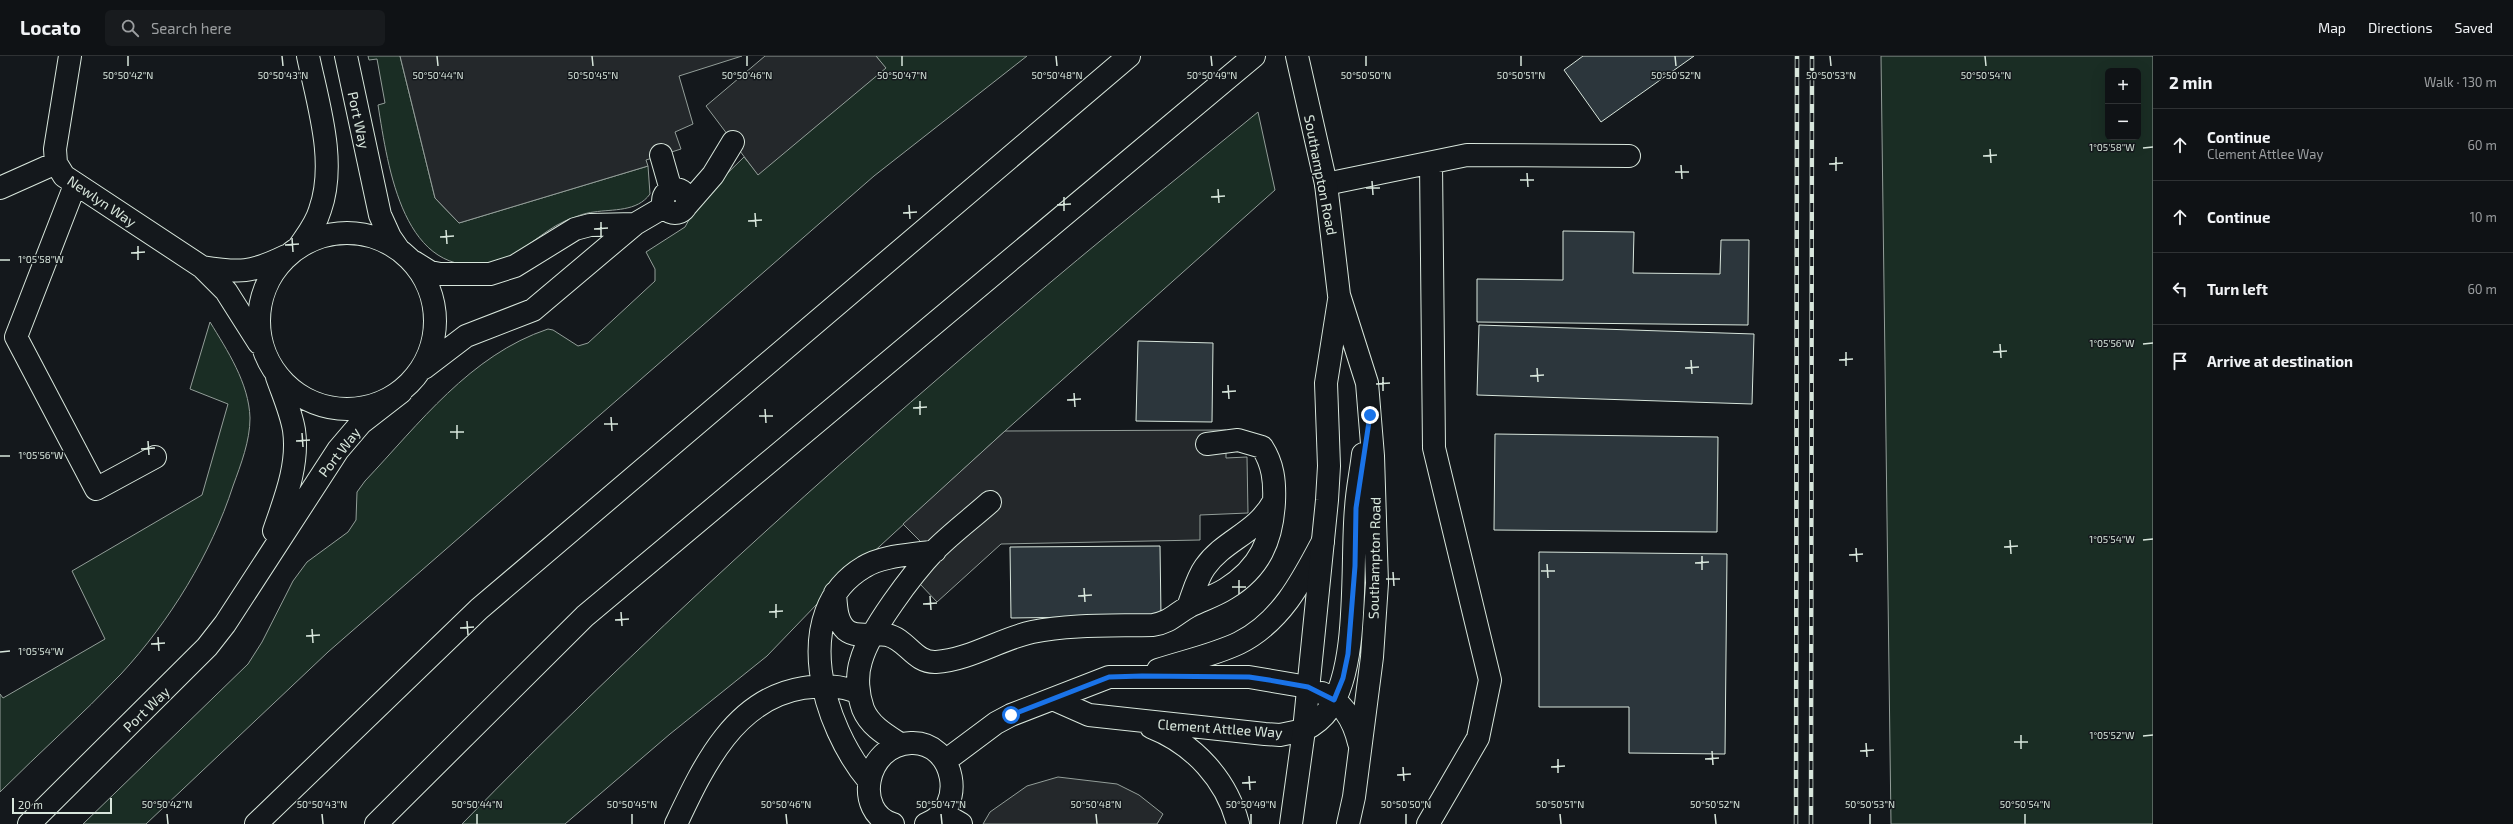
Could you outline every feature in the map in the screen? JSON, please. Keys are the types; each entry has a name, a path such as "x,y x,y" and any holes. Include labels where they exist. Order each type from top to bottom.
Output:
{"main road":[{"name":"Newlyn Way","path":"70,56 54,149 56,163 64,176 75,185 202,267"},
{"path":"265,354 260,333 261,300 269,280 294,251 320,212 327,173 323,129 308,56"},
{"name":"Port Way","path":"346,56 380,215 390,237 427,284 435,315 432,347 416,376"},
{"path":"256,824 479,609 1129,56"},
{"path":"376,824 450,748 585,616 1254,56"},
{"name":"Southampton Road","path":"1297,56 1326,184 1339,295 1367,383 1370,415 1376,522 1377,583 1372,657 1360,751 1348,824"},
{"path":"202,267 226,291 245,318 276,373 291,389 308,401 340,410 372,406 401,392 438,356 466,336 514,318 540,305 635,224 675,198 661,155"},
{"path":"1326,184 1431,164 1467,155 1629,156"},
{"path":"0,188 56,163"},
{"path":"1428,824 1478,738 1490,680 1434,448 1431,164"},
{"path":"75,185 16,337 96,489 155,457"},
{"path":"202,267 235,272 260,268 317,238 349,233 381,240 420,266 436,273 490,274 515,266 575,229 590,225 635,224"},
{"name":"Southampton Road","path":"1291,824 1304,730 1324,539 1329,466 1326,383 1339,295"},
{"name":"Port Way","path":"251,584 283,506 294,456 294,429 276,373"},
{"name":"Port Way","path":"30,824 189,668 225,624 338,450 361,423 401,392"},
{"path":"1304,730 1318,722 1334,700 1343,678 1348,654 1355,566 1356,508 1370,415"},
{"path":"835,593 836,608 842,625 852,634 888,635 899,640 920,658 936,662 987,648 1007,639 1058,628 1153,625 1166,622 1188,607 1226,589 1254,565 1268,542 1272,527 1274,500 1273,472 1270,460 1262,447 1238,440 1207,444"},
{"path":"1188,607 1205,567 1222,551 1257,525 1266,515 1274,500"},
{"path":"900,744 880,731 871,722 863,710 859,693 860,662 874,634 891,606 935,551 990,502"},
{"path":"1142,676 1220,650 1252,635 1269,623 1288,601 1305,576 1324,539"},
{"path":"869,780 845,745 833,716 824,685 819,651 820,634 824,616 835,593 864,566 893,558 935,551"},
{"path":"945,761 996,723 1027,708 1055,700 1109,677 1142,676 1249,677 1308,687 1334,700 1345,710 1355,728 1360,751"},
{"path":"676,824 698,779 734,726 752,709 784,691 824,685 844,687 859,693"},
{"name":"Clement Attlee Way","path":"1055,700 1089,715 1137,722 1280,735 1304,730"},
{"name":"Clement Attlee Way","path":"1137,722 1162,731 1197,756 1227,794 1238,824"},
{"path":"889,824 878,815 869,793 869,780 872,768 878,758 888,749 900,744 912,743 926,746 936,752 945,761 951,777 952,793 934,818 961,824"},
{"path":"386,824 450,748"}],"green space":[{"path":"368,56 400,56 435,198 459,223 648,166 650,194 645,200 632,207 587,213 565,221 547,231 521,250 502,260 492,263 462,264 438,255 419,238 405,214 395,187 378,105 385,103 377,59 369,60"},
{"path":"876,56 1027,56 874,176 328,652 146,824 83,824 248,664 262,642 293,581 307,562 348,532 356,520 357,492 365,481 448,393 470,373 494,356 520,341 548,329 553,330 578,346 588,343 655,281 655,269 646,252 685,227 700,200 744,157 758,174 885,68"},
{"path":"1881,56 2153,56 2153,824 1891,824"},
{"path":"1258,112 1275,190 1005,431 818,603 767,656 670,734 565,824 462,824 596,690 734,560 804,497 946,371"},
{"path":"210,322 236,367 246,392 250,418 247,444 242,461 213,537 187,586 156,632 139,653 121,674 76,719 0,792 0,694 3,698 105,639 72,571 202,495 228,404 190,389"}],"shaded area":[{"path":"400,56 742,56 679,76 693,124 675,132 681,149 646,160 648,166 459,223 435,198"},
{"path":"765,56 876,56 886,68 758,175 706,106"},
{"path":"1226,430 1226,458 1247,457 1248,513 1200,515 1200,540 1001,544 937,602 920,584 921,542 903,524 1005,431"},
{"path":"1058,777 1117,784 1139,795 1163,814 1157,824 983,824 990,812 1027,786"}],"building":[{"path":"1583,56 1694,56 1601,122 1564,70"},
{"path":"1563,231 1634,232 1633,273 1720,274 1721,240 1749,240 1748,325 1477,322 1477,279 1563,280"},
{"path":"1479,325 1754,334 1752,404 1477,395"},
{"path":"1138,341 1213,343 1212,422 1136,421"},
{"path":"1495,434 1718,437 1717,532 1494,530"},
{"path":"1160,546 1161,616 1011,618 1010,547"},
{"path":"1539,552 1727,554 1725,754 1629,753 1629,707 1539,707"}],"railway":[{"path":"1796,824 1797,56"},
{"path":"1811,824 1812,56"}],"route":[{"path":"1011,715 1040,703 1055,700 1109,677 1249,677 1308,687 1334,700 1343,678 1348,654 1355,566 1356,508 1363,453 1370,415"}]}
